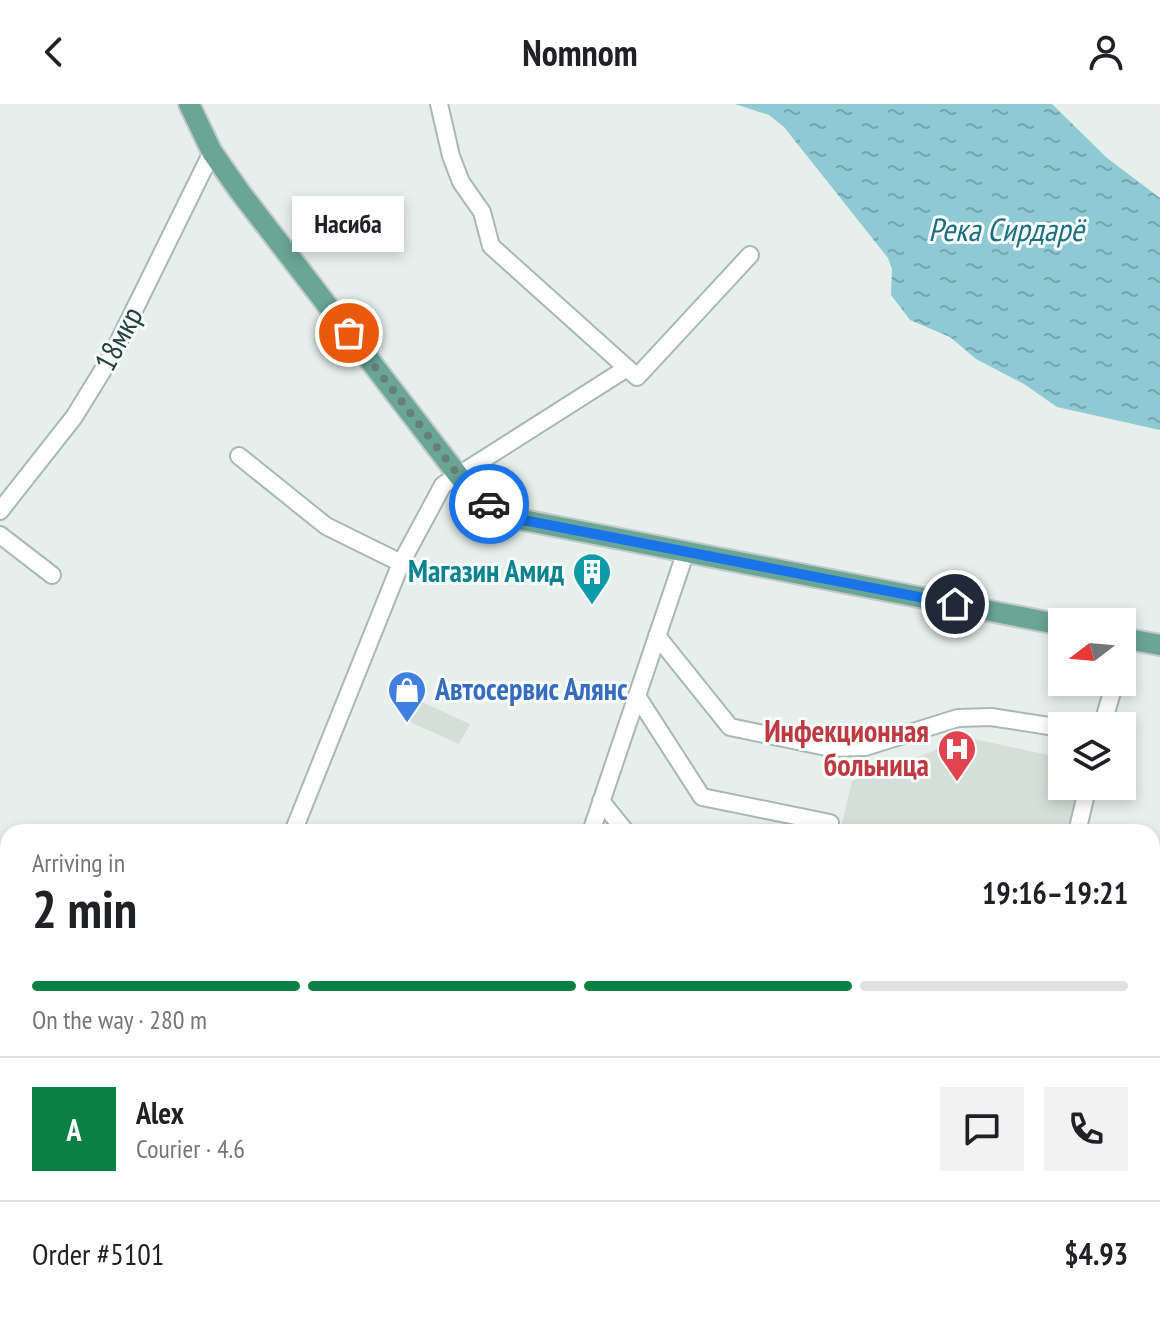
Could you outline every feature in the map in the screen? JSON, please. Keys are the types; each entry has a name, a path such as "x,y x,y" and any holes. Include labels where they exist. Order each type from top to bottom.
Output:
{"main road":[{"path":"189,104 212,152 472,493 494,508 523,520 1048,622"},
{"path":"1136,644 1160,645"}],"street":[{"path":"439,104 451,156 461,182 482,212 491,246 637,377 750,255"},
{"name":"18мкр","path":"0,511 74,417 111,357 212,152"},
{"path":"296,824 401,563 443,485 627,368"},
{"path":"239,456 326,526 401,563"},
{"path":"0,535 52,575"},
{"path":"594,824 686,551"},
{"path":"657,636 730,727 831,748 865,747 958,718 991,717 1048,726"},
{"path":"637,696 702,797 830,823"},
{"path":"1079,824 1085,800"},
{"path":"601,801 620,824"}],"shaded area":[{"name":"Автосервис Алянс","path":"420,701 470,724 459,744 410,722"},
{"name":"Инфекционная больница","path":"969,738 1048,755 1048,800 1075,800 1069,824 842,824 852,781"}],"water":[{"name":"Река Сирдарё","path":"735,104 1052,104 1107,158 1160,198 1160,430 1057,407 1024,384 976,359 950,337 910,320 891,295 892,269 888,258 784,127 769,115"}],"way so far":[{"path":"349,333 472,493 489,504"}],"place":[{"name":"Насиба","path":"349,333"},
{"name":"Магазин Амид","path":"592,606"},
{"name":"Автосервис Алянс","path":"407,724"},
{"name":"Инфекционная больница","path":"957,783"}],"route":[{"path":"489,504 523,520 955,604"}]}
